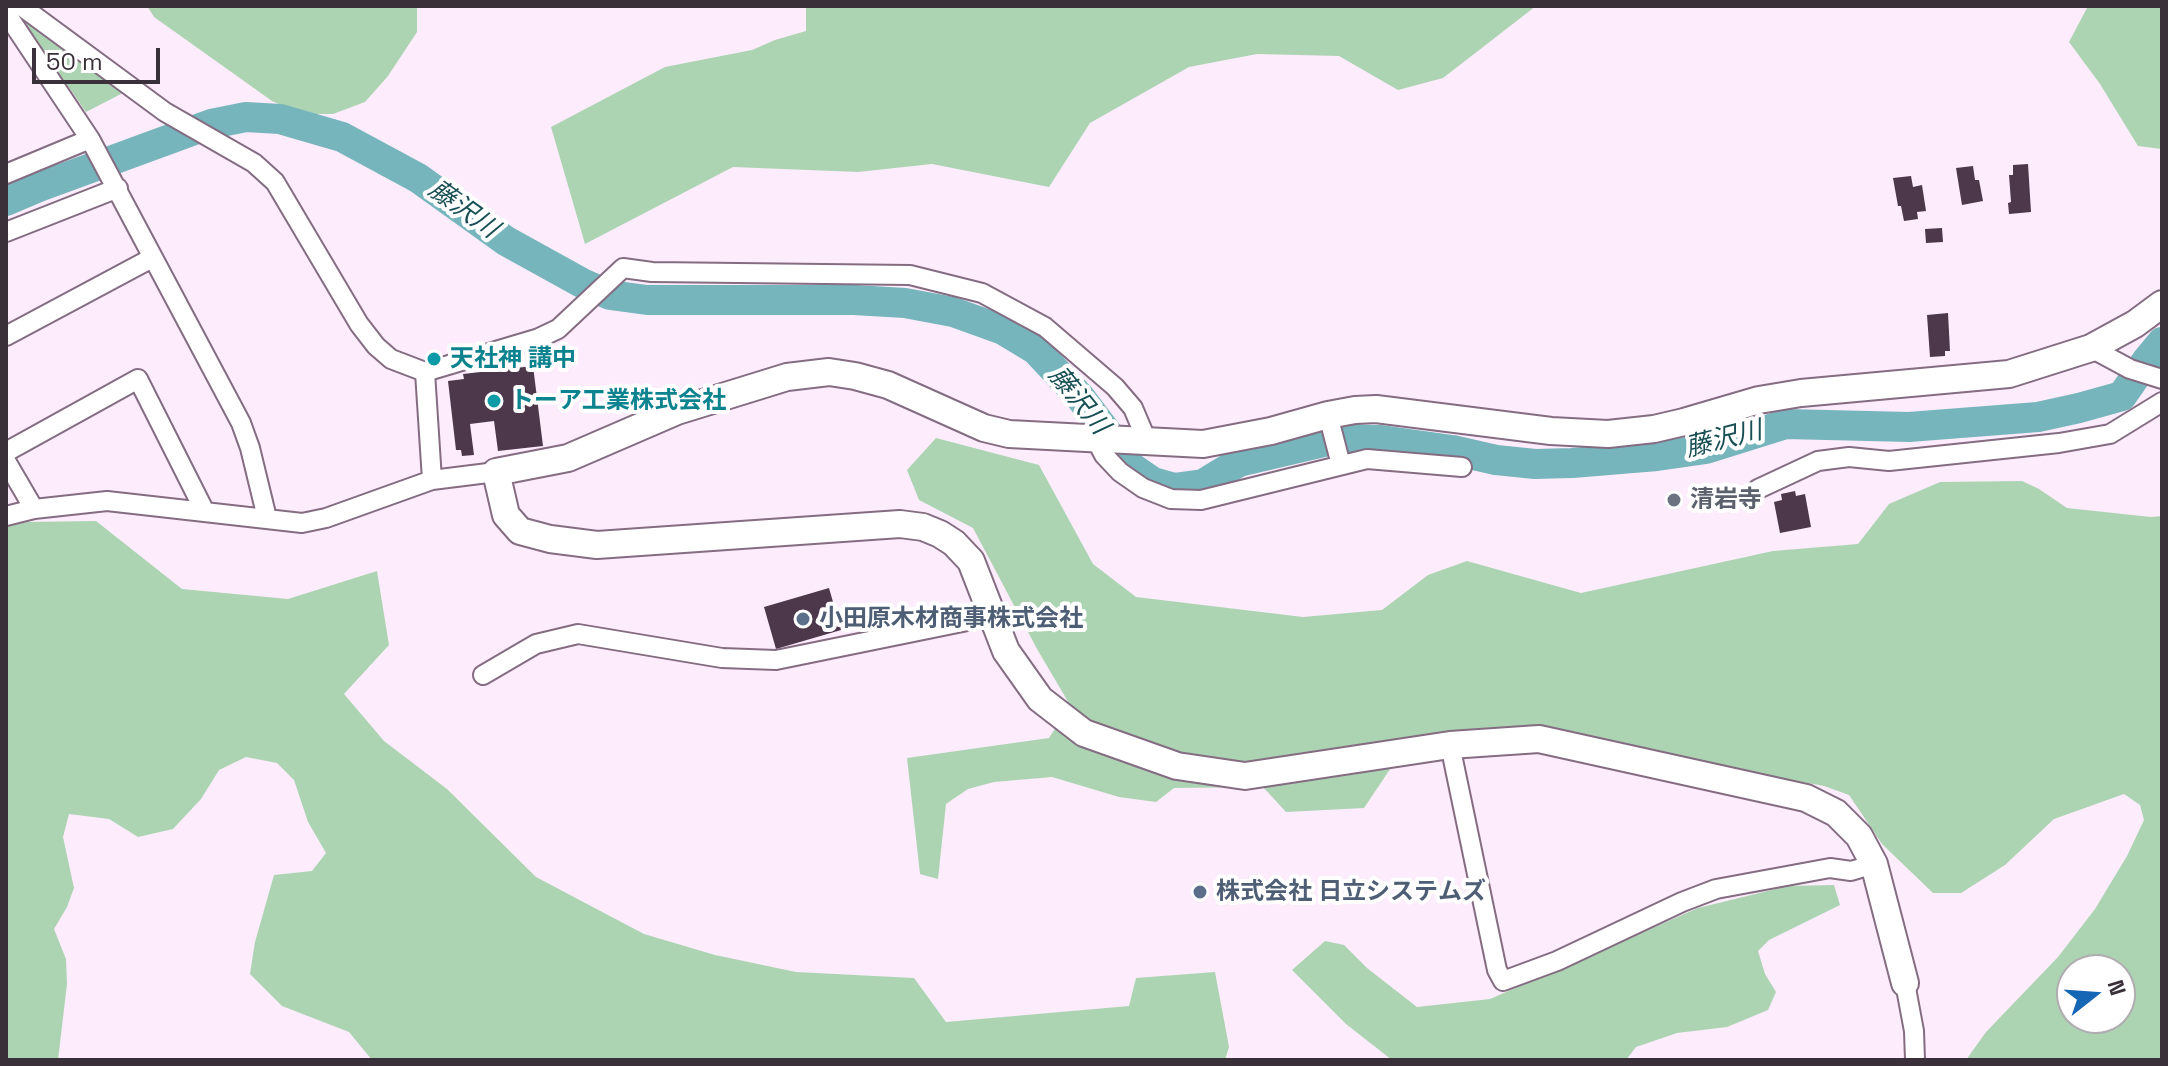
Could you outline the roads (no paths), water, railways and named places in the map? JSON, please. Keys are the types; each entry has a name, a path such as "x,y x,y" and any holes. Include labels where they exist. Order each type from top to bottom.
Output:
{"street":[{"path":"21,6 165,112 254,163 275,182 359,324 391,359 425,372 539,338 558,329 623,268 652,272 910,275 982,293 1045,327 1104,378 1133,408 1154,441"},
{"path":"6,13 92,141 241,423 267,518"},
{"path":"6,174 92,141"},
{"path":"6,232 116,184"},
{"path":"6,336 152,258"},
{"path":"6,516 34,509 107,501 302,523 326,518 432,480 568,458 677,411 787,377 829,372 888,385 984,428 1009,434 1203,444 1330,421 1355,410 1376,409 1551,431 1608,434 1654,429 1759,400 1801,393 2009,374 2091,348 2135,324 2162,304"},
{"path":"2091,348 2130,369 2158,378"},
{"path":"425,372 432,480"},
{"path":"6,452 138,379 205,512"},
{"path":"1758,489 1818,461 1849,457 1889,461 2059,443 2110,434 2162,402"},
{"path":"1330,421 1340,462"},
{"path":"1096,440 1104,455 1120,472 1143,488 1171,499 1201,500 1340,462 1367,459 1462,467"},
{"path":"6,461 34,509"},
{"path":"496,472 506,515 520,531 550,539 611,545 900,524 923,527 940,534 954,543 971,561 1006,651 1040,699 1084,733 1177,766 1245,776 1450,745 1539,739 1806,798 1836,813 1859,836 1874,864 1905,983 1914,1031 1915,1060"},
{"path":"483,675 536,644 578,634 722,658 776,660 992,616"},
{"path":"1450,745 1497,970 1503,981 1557,961 1716,889 1830,868 1851,871 1874,864"}],"waterway":[{"name":"藤沢川","path":"6,201 211,124 246,117 280,119 342,137 418,178 506,241 610,295 647,300 854,300 905,303 953,312 1003,330 1036,350 1080,397 1127,464 1153,482 1174,488 1203,484 1239,462 1337,439 1381,440 1535,464 1572,463 1706,449 1786,424 1909,427 2038,417 2122,396 2162,342"}],"place":[{"name":"天社神 講中","path":"434,359"},
{"name":"トーア工業株式会社","path":"494,401"},
{"name":"清岩寺","path":"1674,500"},
{"name":"小田原木材商事株式会社","path":"803,619"},
{"name":"株式会社 日立システムズ","path":"1200,892"}]}
